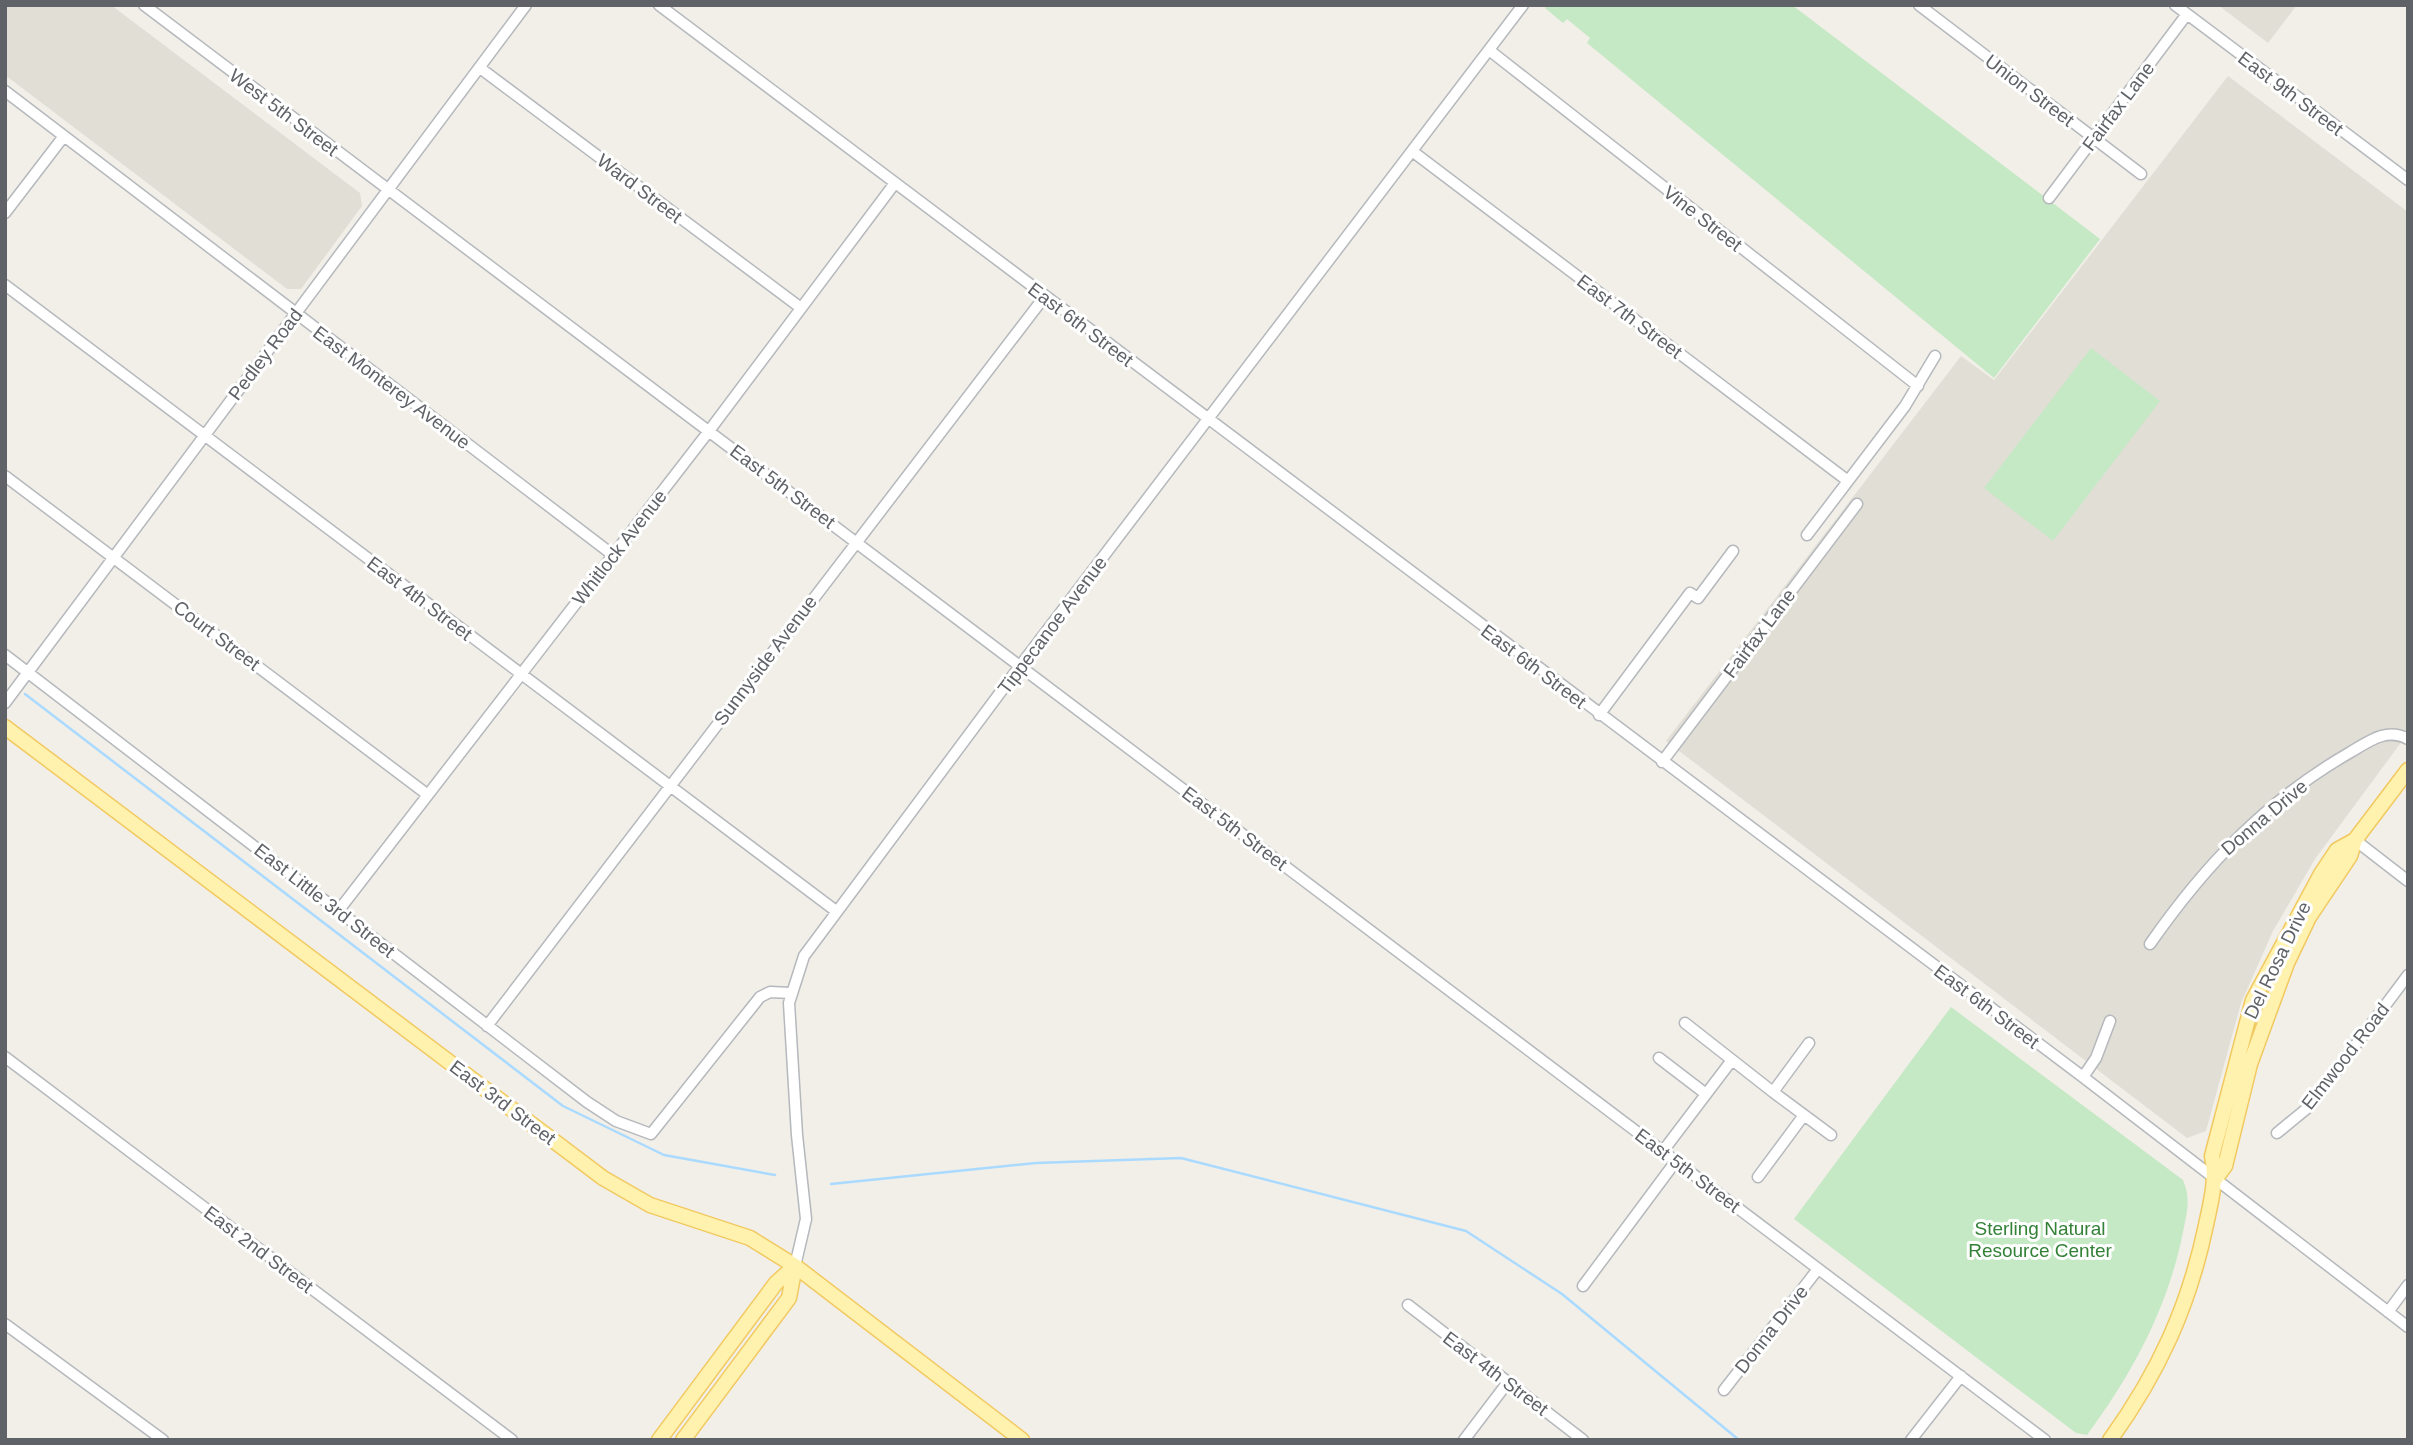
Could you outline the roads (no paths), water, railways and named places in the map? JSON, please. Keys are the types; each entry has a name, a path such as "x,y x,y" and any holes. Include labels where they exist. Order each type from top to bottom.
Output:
{"main road":[{"name":"East 3rd Street","path":"5,727 603,1178 650,1205 750,1238 795,1266 1022,1440"},
{"name":"Del Rosa Drive","path":"2110,1440 2141,1397 2174,1334 2202,1247 2216,1178 2225,1166 2250,1064 2273,996 2309,917 2350,856 2355,840 2408,770"},
{"path":"659,1440 776,1283 795,1266"},
{"path":"683,1440 789,1298 795,1266"}],"street":[{"name":"West 5th Street","path":"144,5 425,217"},
{"name":"Pedley Road","path":"5,703 526,5"},
{"name":"East 6th Street","path":"659,5 2083,1077 2408,1327"},
{"name":"Tippecanoe Avenue","path":"795,1266 806,1219 789,1018 791,993 804,956 1020,666 1523,5"},
{"name":"Union Street","path":"1919,5 2141,174"},
{"name":"East 9th Street","path":"2175,5 2408,180"},
{"name":"Fairfax Lane","path":"2049,198 2187,14"},
{"name":"Vine Street","path":"1489,50 1918,386"},
{"name":"Ward Street","path":"480,68 801,308"},
{"name":"East Monterey Avenue","path":"5,91 613,555"},
{"path":"5,213 64,135"},
{"name":"East 7th Street","path":"1412,151 1848,481"},
{"name":"Whitlock Avenue","path":"339,910 709,431 895,183"},
{"name":"East 5th Street","path":"425,217 2045,1440"},
{"name":"East 4th Street","path":"5,285 836,911"},
{"name":"Sunnyside Avenue","path":"487,1026 1045,296"},
{"path":"1807,535 1918,386 1935,356"},
{"name":"Court Street","path":"5,476 428,794"},
{"name":"Fairfax Lane","path":"1662,762 1857,504"},
{"path":"1599,715 1690,593 1698,598 1733,551"},
{"name":"East Little 3rd Street","path":"5,655 487,1026 616,1121 651,1134 760,997 770,992 791,993"},
{"name":"Donna Drive","path":"2150,944 2209,864 2262,813 2305,780 2367,742 2392,733 2408,738"},
{"path":"2355,840 2408,881"},
{"name":"Elmwood Road","path":"2277,1133 2309,1106 2408,975"},
{"path":"2083,1077 2096,1058 2110,1021"},
{"path":"1685,1023 1831,1135"},
{"path":"1773,1092 1809,1043"},
{"name":"East 2nd Street","path":"5,1058 512,1440"},
{"path":"1659,1058 1706,1094"},
{"path":"1663,1151 1732,1060"},
{"path":"1758,1177 1804,1115"},
{"path":"1583,1286 1676,1161"},
{"name":"Donna Drive","path":"1724,1390 1818,1269"},
{"path":"2388,1312 2408,1285"},
{"name":"East 4th Street","path":"1408,1306 1583,1440"},
{"path":"5,1324 163,1440"},
{"path":"1911,1440 1961,1376"},
{"path":"1464,1440 1508,1382"}],"waterway":[{"path":"25,694 563,1106 664,1155 775,1175"},
{"path":"831,1184 1036,1163 1181,1158 1466,1231 1562,1294 1739,1440"}],"park label":[{"name":"Sterling Natural Resource Center","path":"2040,1239"}]}
